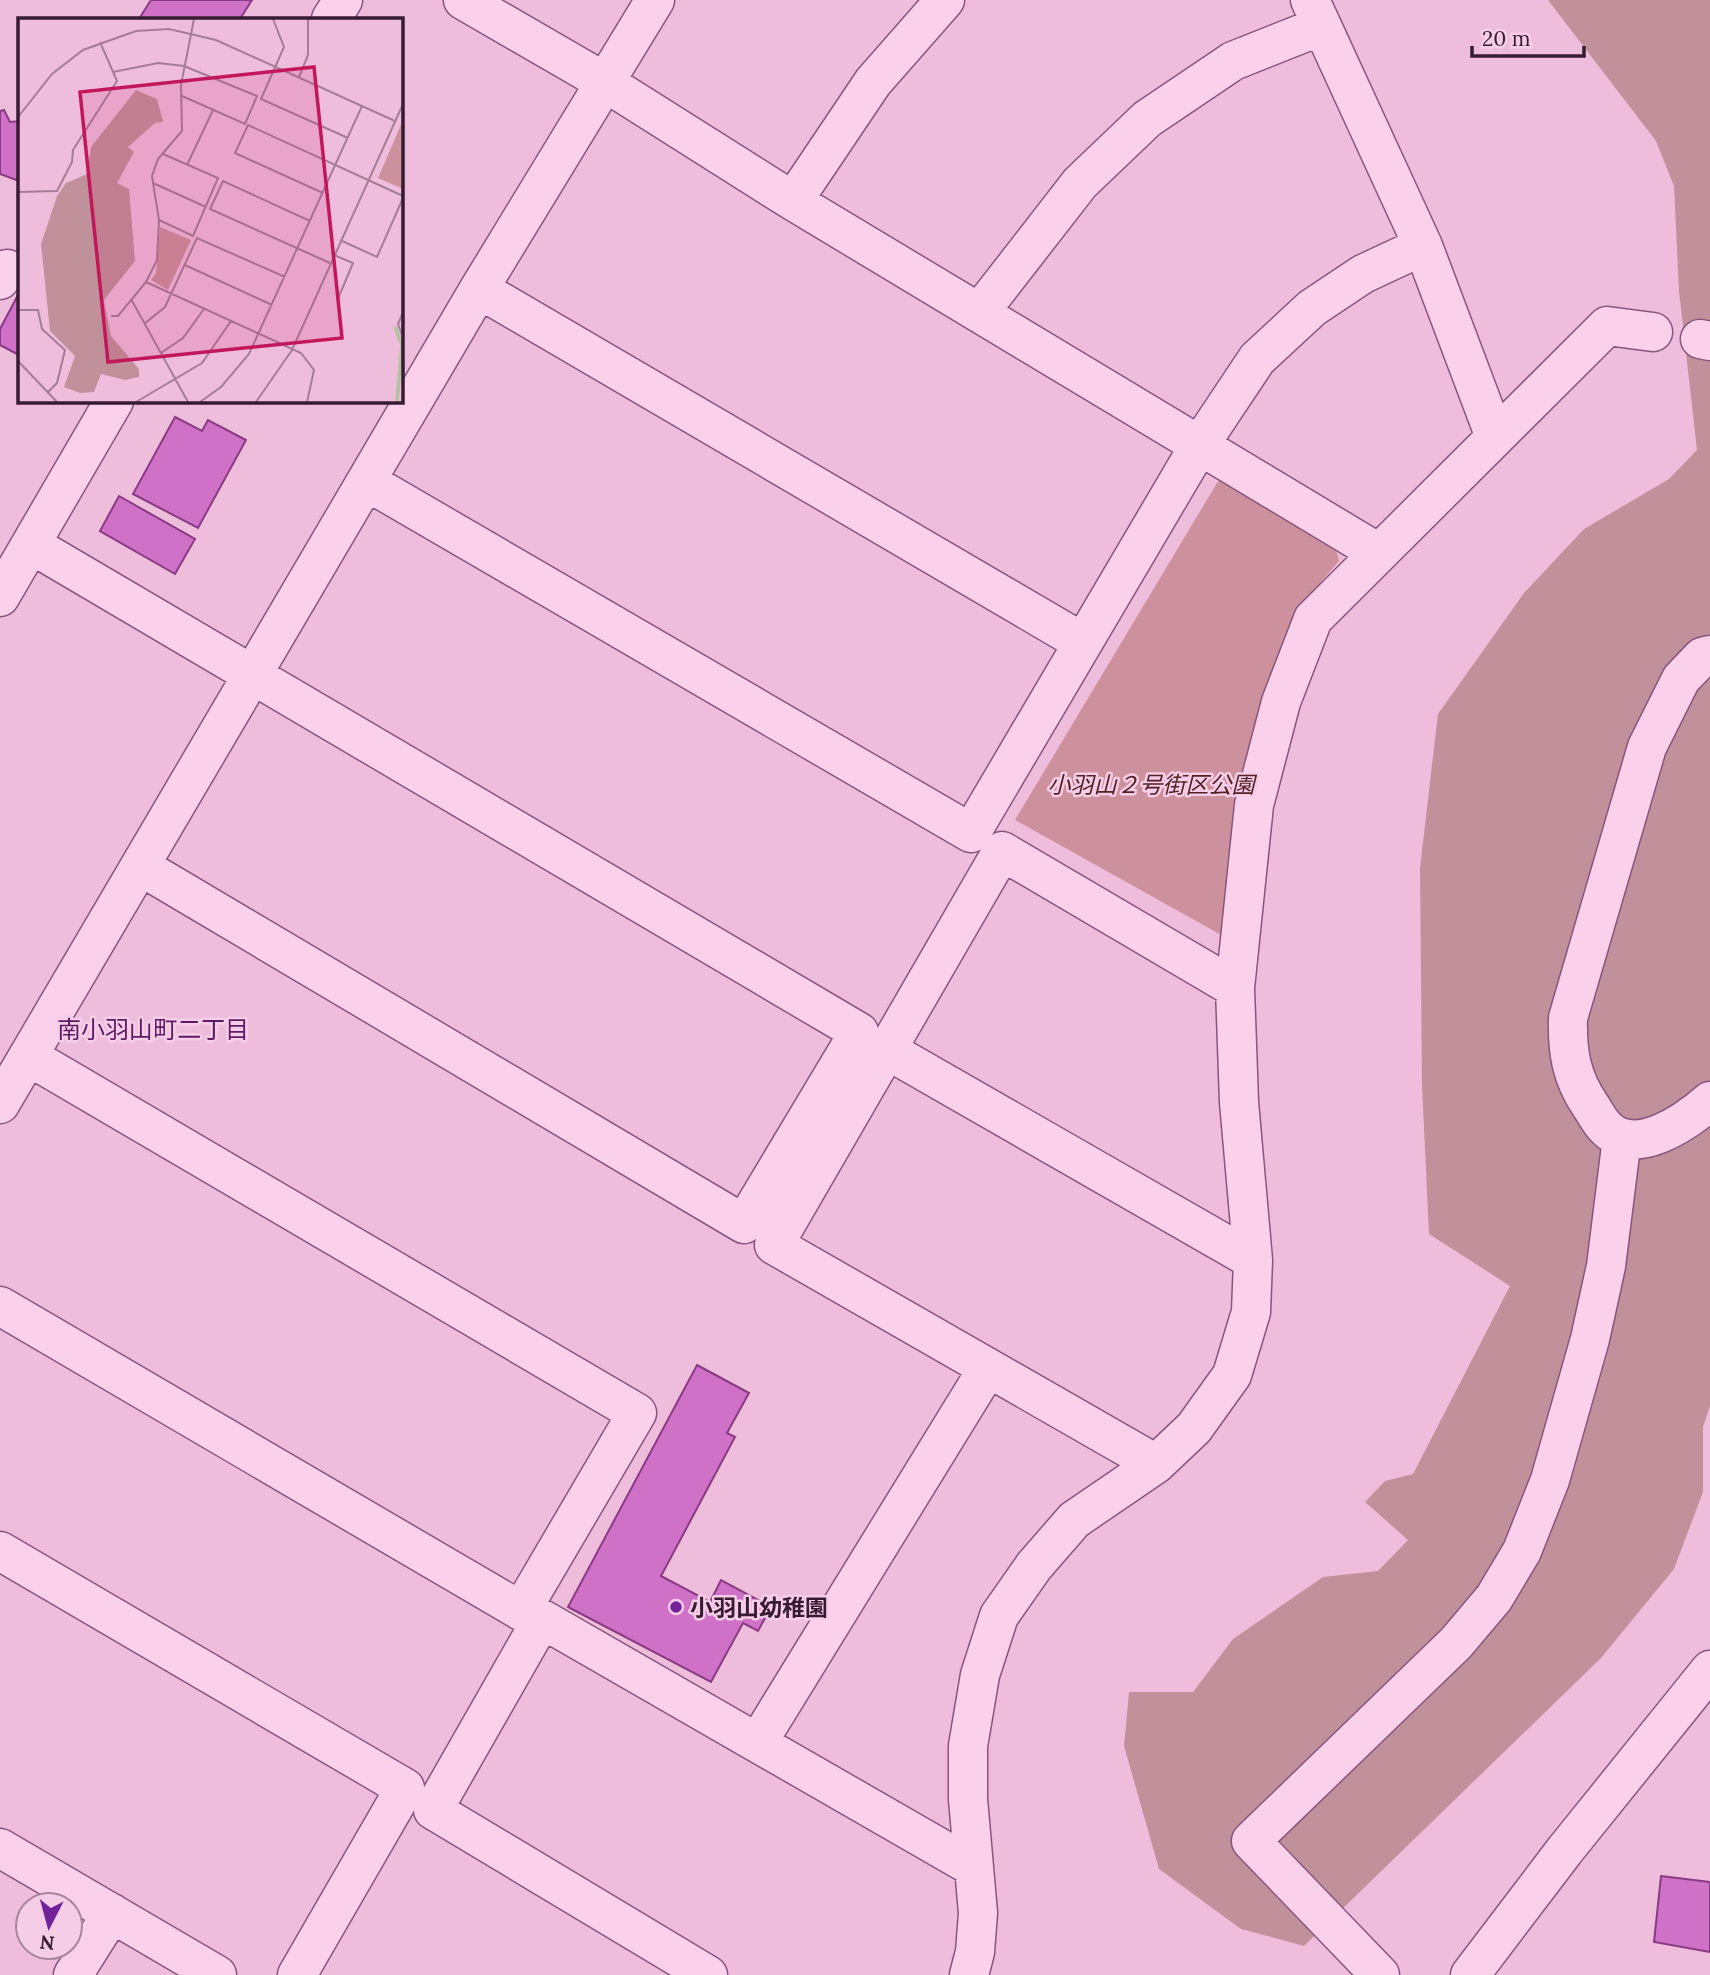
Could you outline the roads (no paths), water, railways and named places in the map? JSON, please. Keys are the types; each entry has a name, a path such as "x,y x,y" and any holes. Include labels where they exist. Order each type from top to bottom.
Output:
{"street":[{"path":"332,18 342,0"},
{"path":"463,0 603,81 793,201 1377,552"},
{"path":"0,1104 479,289 603,81 655,0"},
{"path":"793,201 873,82 945,0"},
{"path":"979,313 1080,183 1147,119 1233,61 1315,13 1423,246 1495,437"},
{"path":"366,481 971,833 1199,446 1257,359 1312,308 1363,274 1423,246"},
{"path":"479,289 1082,642"},
{"path":"969,1975 975,1952 978,1913 968,1799 968,1746 980,1675 999,1616 1034,1566 1074,1520 1156,1464 1195,1428 1232,1375 1251,1312 1253,1260 1239,1102 1235,988 1254,805 1281,702 1313,620 1377,552 1551,385 1607,326 1653,332"},
{"path":"0,597 113,402"},
{"path":"32,545 254,673 859,1032 744,1224 141,866"},
{"path":"1710,655 1702,657 1681,679 1647,747 1568,1018 1567,1047 1581,1092 1606,1129 1622,1138 1656,1136 1686,1122 1710,1101"},
{"path":"1156,1464 774,1245 1002,851 1235,988"},
{"path":"887,1050 1253,1260"},
{"path":"0,1306 521,1611 637,1413 28,1056"},
{"path":"1380,1975 1251,1841 1456,1643 1494,1598 1522,1551 1550,1480 1590,1339 1606,1266 1622,1138"},
{"path":"758,1742 988,1368"},
{"path":"0,1551 405,1787 298,1975"},
{"path":"708,1975 433,1810 542,1619 973,1867"},
{"path":"1470,1975 1565,1850 1710,1671"},
{"path":"0,1848 217,1975"},
{"path":"73,1975 111,1913"}],"place":[{"name":"小羽山幼稚園","path":"676,1607"}],"district":[{"name":"南小羽山町二丁目","path":"153,1029"}],"park label":[{"name":"小羽山２号街区公園","path":"1151,784"}]}
